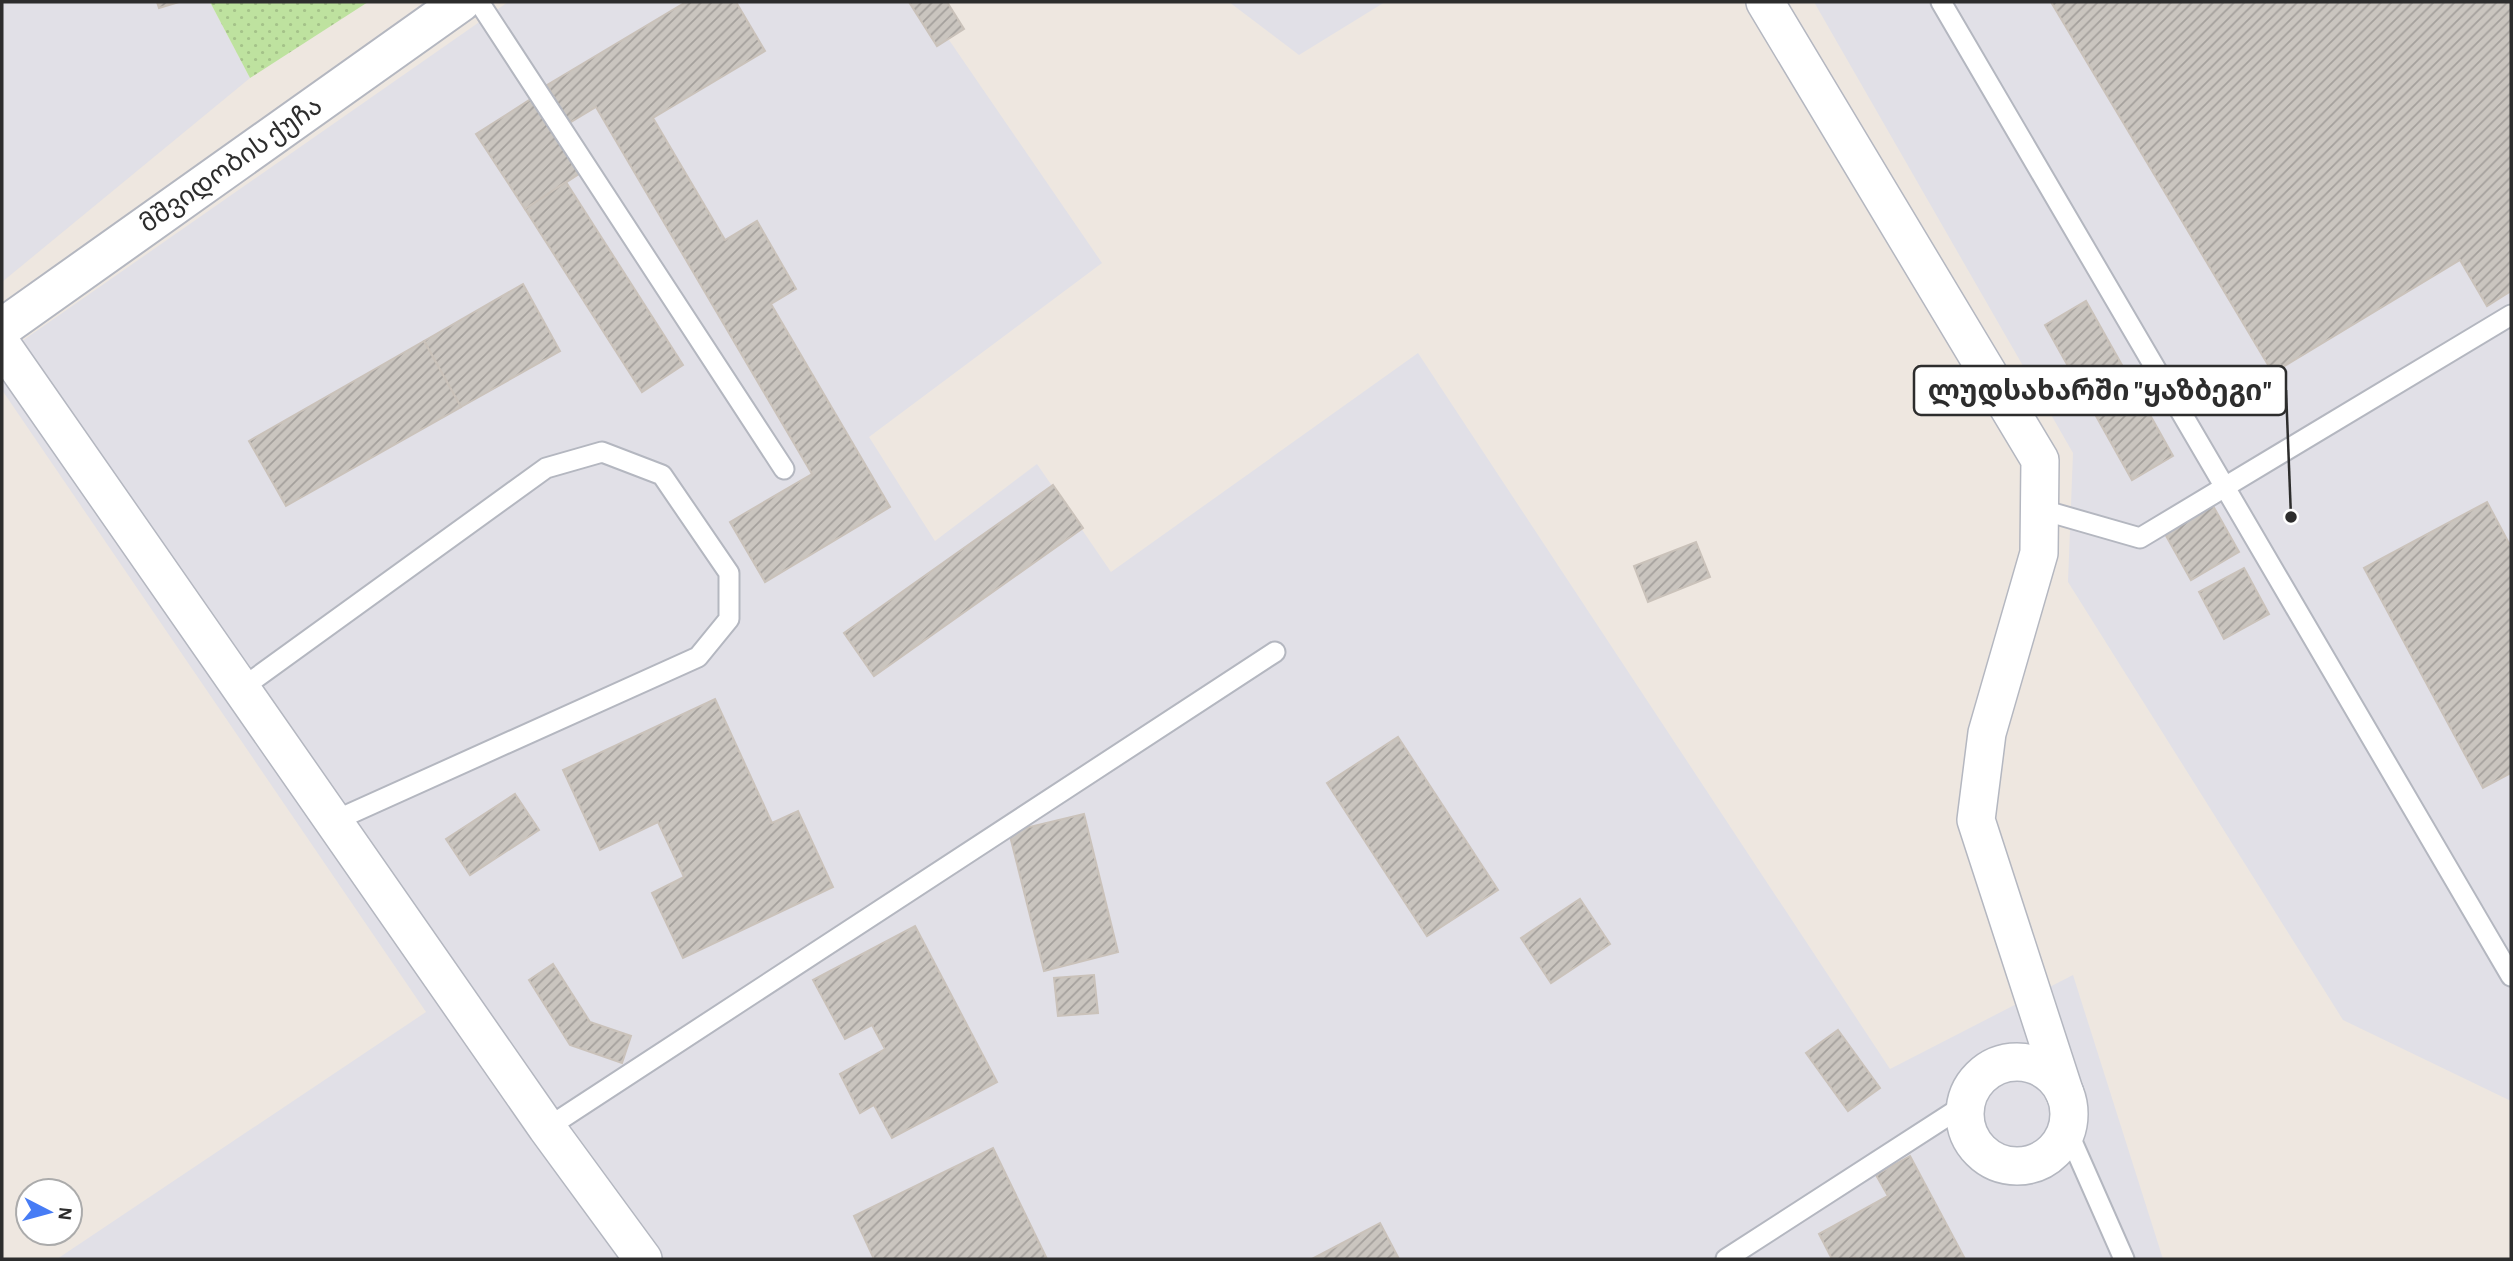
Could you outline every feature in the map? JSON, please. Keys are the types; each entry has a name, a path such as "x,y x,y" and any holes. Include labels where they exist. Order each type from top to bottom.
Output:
{"main road":[{"name":"მშვიდობის ქუჩა","path":"2,328 461,2"}],"street":[{"path":"1765,2 2040,460 2039,553 1987,733 1976,820 2066,1112"},
{"path":"2,345 547,1128 643,1259"},
{"path":"2012,1062 2029,1063 2057,1080 2066,1112 2059,1146 2046,1158 2029,1165 2012,1166 1995,1161 1980,1151 1970,1136 1966,1104 1972,1088 1983,1075 1996,1066 2012,1062"}],"lane":[{"path":"479,2 784,469"},
{"path":"1941,2 2511,976"},
{"path":"2039,509 2140,538 2511,315"},
{"path":"242,688 546,468 602,452 662,475 729,573 729,619 698,657 334,821"},
{"path":"547,1128 1275,652"},
{"path":"1726,1259 1966,1104"},
{"path":"2066,1112 2124,1259"}],"shaded area":[{"path":"2,2 210,2 250,78 2,282"},
{"path":"508,2 923,2 1102,263 869,437 935,541 1037,464 1111,572 1418,353 1890,1069 2073,975 2163,1259 57,1259 75,1247 84,1247 84,1241 426,1012 2,390 2,355"},
{"path":"1229,2 1385,2 1299,55"},
{"path":"1814,2 2511,2 2511,1101 2343,1020 2068,582 2073,453"}],"green space":[{"path":"210,2 368,2 250,78"}],"building":[{"path":"157,2 179,2 159,8"},
{"path":"686,2 736,2 765,51 653,118 725,240 757,221 796,289 771,304 890,507 765,582 730,522 812,474 596,107 569,123 547,85"},
{"path":"909,2 947,2 964,29 937,46"},
{"path":"2051,2 2511,2 2511,291 2487,306 2460,260 2273,373"},
{"path":"531,99 579,174 525,209 476,134"},
{"path":"566,182 683,365 642,392 525,209"},
{"path":"523,284 560,351 461,407 424,341"},
{"path":"2086,301 2173,456 2132,480 2045,325"},
{"path":"424,341 461,407 286,506 249,441"},
{"path":"1053,485 1083,528 874,676 844,633"},
{"path":"2487,502 2511,547 2511,773 2483,788 2364,568"},
{"path":"2212,504 2239,552 2191,580 2164,532"},
{"path":"1696,542 1710,577 1648,602 1634,566"},
{"path":"2244,568 2269,614 2224,639 2199,592"},
{"path":"715,699 772,823 798,811 833,887 683,958 652,893 684,877 658,822 600,850 563,770"},
{"path":"1398,737 1498,890 1427,936 1327,783"},
{"path":"515,794 539,830 470,875 446,839"},
{"path":"1084,814 1118,952 1044,971 1009,832"},
{"path":"1580,899 1610,944 1551,983 1521,938"},
{"path":"915,926 997,1082 892,1138 874,1105 860,1113 840,1074 885,1049 872,1025 845,1039 813,980"},
{"path":"553,964 590,1022 631,1036 622,1063 570,1045 529,980"},
{"path":"1094,975 1098,1013 1058,1016 1054,978"},
{"path":"1838,1030 1880,1088 1848,1111 1806,1053"},
{"path":"993,1148 1047,1259 874,1259 854,1216"},
{"path":"1910,1156 1965,1259 1832,1259 1819,1234 1888,1196 1876,1175"},
{"path":"1380,1223 1399,1259 1312,1259"}],"place":[{"name":"ლუდსახარში \"ყაზბეგი\"","path":"2291,517"}]}
